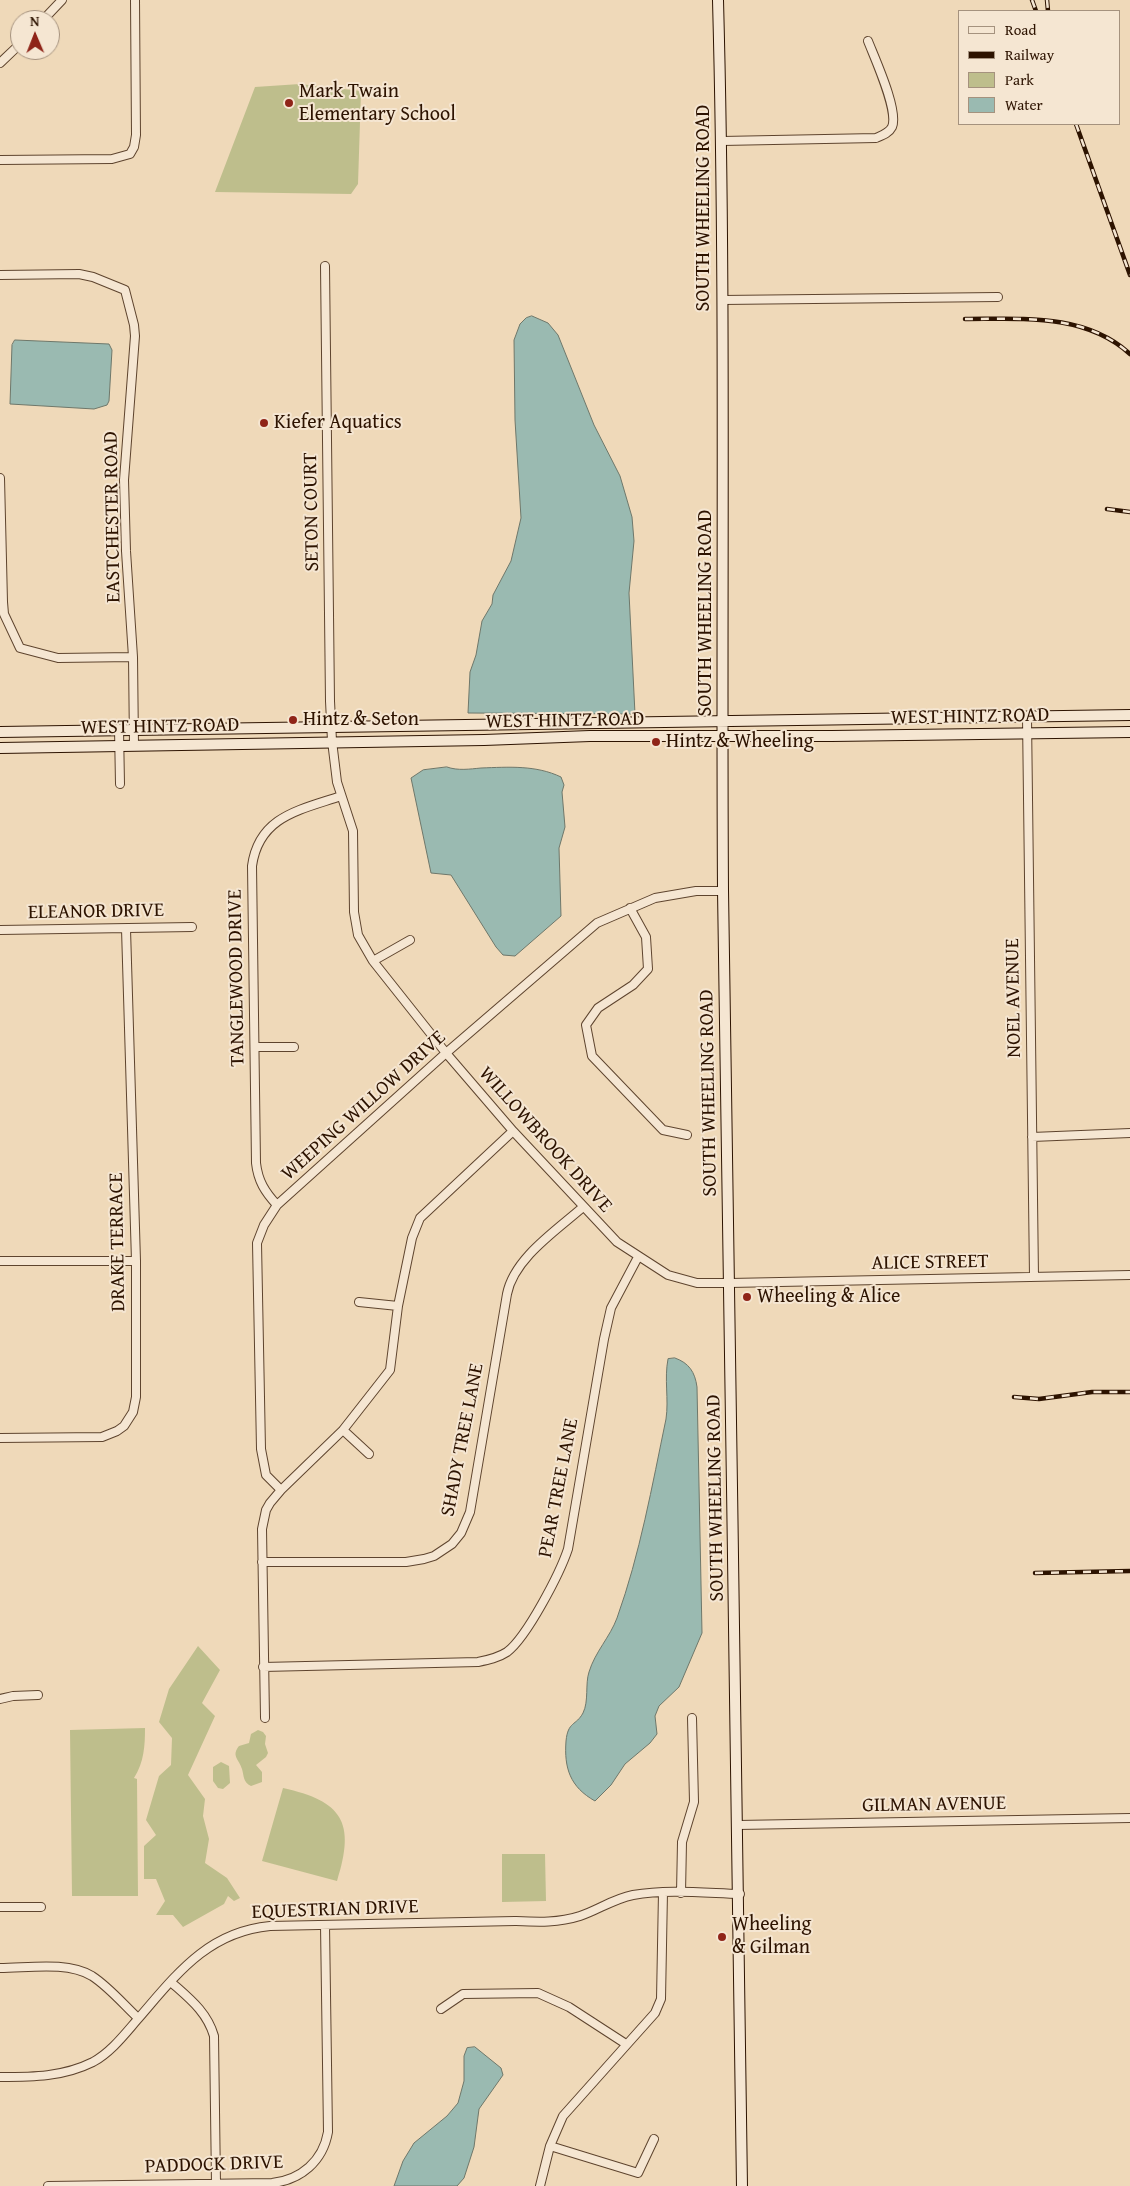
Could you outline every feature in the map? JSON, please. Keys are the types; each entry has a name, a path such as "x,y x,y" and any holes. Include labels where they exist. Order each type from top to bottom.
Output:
{"main road":[{"name":"SOUTH WHEELING ROAD","path":"718,0 722,141 723,891 740,1894 742,2186"},
{"name":"WEST HINTZ ROAD","path":"0,732 1130,716"},
{"name":"WEST HINTZ ROAD","path":"0,748 332,741 1130,732"}],"street":[{"path":"52,10 62,0"},
{"path":"0,160 112,159 130,154 134,147 136,135 135,0"},
{"path":"722,141 876,138 885,134 892,127 893,111 868,41"},
{"path":"0,63 10,54"},
{"name":"SETON COURT","path":"325,266 331,726"},
{"name":"EASTCHESTER ROAD","path":"0,275 79,274 93,277 125,290 135,336 124,480 126,552 133,657 134,745"},
{"path":"722,300 998,297"},
{"path":"0,478 4,614 20,648 32,653 58,658 133,657"},
{"name":"NOEL AVENUE","path":"1027,718 1034,1277"},
{"name":"WILLOWBROOK DRIVE","path":"331,726 337,782 353,831 354,912 356,927 358,935 373,961 446,1053 513,1131 617,1242 668,1275 697,1283 730,1284"},
{"path":"119,729 120,784"},
{"name":"TANGLEWOOD DRIVE","path":"276,1205 264,1190 257,1173 252,866 254,854 265,833 279,819 341,796"},
{"name":"WEEPING WILLOW DRIVE","path":"281,1490 266,1475 261,1449 257,1243 264,1225 276,1205 446,1053 597,923 656,898 696,891 723,891"},
{"path":"630,908 646,937 648,968 633,985 598,1008 586,1025 592,1056 663,1130 688,1135"},
{"name":"ELEANOR DRIVE","path":"0,930 192,927"},
{"name":"DRAKE TERRACE","path":"0,1438 102,1437 117,1431 129,1420 135,1404 136,1261 126,929"},
{"path":"373,961 410,940"},
{"path":"255,1047 294,1047"},
{"path":"265,1718 262,1562 263,1520 266,1510 281,1490 343,1430 390,1370 398,1306 412,1238 420,1218 513,1131"},
{"path":"1032,1137 1130,1133"},
{"name":"SHADY TREE LANE","path":"262,1562 406,1562 434,1556 452,1544 461,1533 470,1512 507,1294 512,1277 521,1262 583,1207"},
{"name":"PEAR TREE LANE","path":"263,1667 478,1662 498,1656 515,1644 535,1614 565,1557 611,1308 638,1257"},
{"path":"0,1262 136,1261"},
{"name":"ALICE STREET","path":"730,1284 1130,1276"},
{"path":"359,1302 398,1306"},
{"path":"343,1430 369,1454"},
{"path":"0,1699 12,1696 38,1695"},
{"path":"681,1893 682,1842 694,1802 692,1718"},
{"name":"GILMAN AVENUE","path":"738,1825 1130,1818"},
{"path":"540,2186 550,2146 564,2116 626,2044 655,2014 661,1999 663,1892"},
{"name":"EQUESTRIAN DRIVE","path":"0,2077 54,2075 94,2061 112,2048 138,2018 204,1950 236,1932 270,1926 515,1921 556,1922 582,1916 617,1900 633,1896 663,1892 740,1894"},
{"path":"0,1907 41,1906"},
{"name":"PADDOCK DRIVE","path":"48,2186 272,2183 290,2180 310,2168 325,2145 328,2126 325,1925"},
{"path":"0,1968 81,1970 98,1980 138,2018"},
{"path":"172,1982 202,2010 214,2036 216,2184"},
{"path":"441,2009 463,1994 538,1994 569,2007 626,2044"},
{"path":"550,2146 638,2173 654,2139"}],"green space":[{"path":"300,84 361,91 358,184 351,194 215,192 255,87"},
{"path":"198,1646 220,1670 202,1703 215,1716 188,1775 205,1799 203,1816 209,1839 205,1863 227,1878 240,1898 234,1901 228,1896 224,1904 183,1927 173,1915 156,1915 165,1901 156,1879 144,1879 144,1846 156,1835 146,1820 159,1776 171,1765 172,1738 159,1722 169,1689"},
{"path":"145,1728 143,1754 134,1778 137,1779 138,1896 72,1896 70,1730"},
{"path":"258,1730 266,1736 265,1744 268,1753 256,1765 262,1772 262,1782 251,1786 245,1781 242,1769 236,1758 236,1752 239,1746 249,1743 251,1734"},
{"path":"221,1762 229,1766 230,1783 223,1789 218,1788 213,1781 213,1767"},
{"path":"283,1788 303,1793 319,1800 331,1808 339,1817 344,1829 345,1843 343,1861 337,1881 262,1861"},
{"path":"502,1854 545,1854 546,1901 502,1902"}],"water":[{"path":"532,316 548,323 558,335 594,425 620,476 632,517 634,541 629,593 635,714 468,713 470,672 476,655 482,621 492,604 493,595 511,561 521,518 515,420 514,340 520,324 526,318"},
{"path":"15,340 109,344 112,350 109,401 107,405 94,409 10,404 12,345"},
{"path":"447,767 460,769 502,767 542,770 561,777 564,785 562,792 565,827 559,848 561,916 515,956 503,955 496,947 451,875 431,873 411,778 423,770"},
{"path":"675,1358 691,1369 697,1387 702,1633 679,1687 659,1706 655,1716 657,1734 650,1743 625,1764 611,1785 595,1801 580,1790 570,1776 566,1760 567,1735 570,1727 583,1713 586,1703 589,1672 611,1632 625,1594 645,1520 666,1419 668,1359"},
{"path":"475,2047 501,2068 503,2075 479,2109 474,2147 464,2178 457,2186 394,2186 403,2161 414,2143 447,2116 458,2103 464,2081 464,2056 467,2048"}],"railway":[{"path":"1032,0 1036,10"},
{"path":"1047,0 1048,10"},
{"path":"1076,125 1130,275"},
{"path":"965,319 1030,319 1073,325 1093,331 1112,341 1130,354"},
{"path":"1107,509 1130,512"},
{"path":"1014,1397 1039,1399 1092,1392 1130,1392"},
{"path":"1035,1573 1130,1571"}],"place":[{"name":"Mark Twain Elementary School","path":"289,103"},
{"name":"Kiefer Aquatics","path":"264,423"},
{"name":"Hintz & Seton","path":"293,720"},
{"name":"Hintz & Wheeling","path":"656,742"},
{"name":"Wheeling & Alice","path":"747,1297"},
{"name":"Wheeling & Gilman","path":"722,1937"}]}
